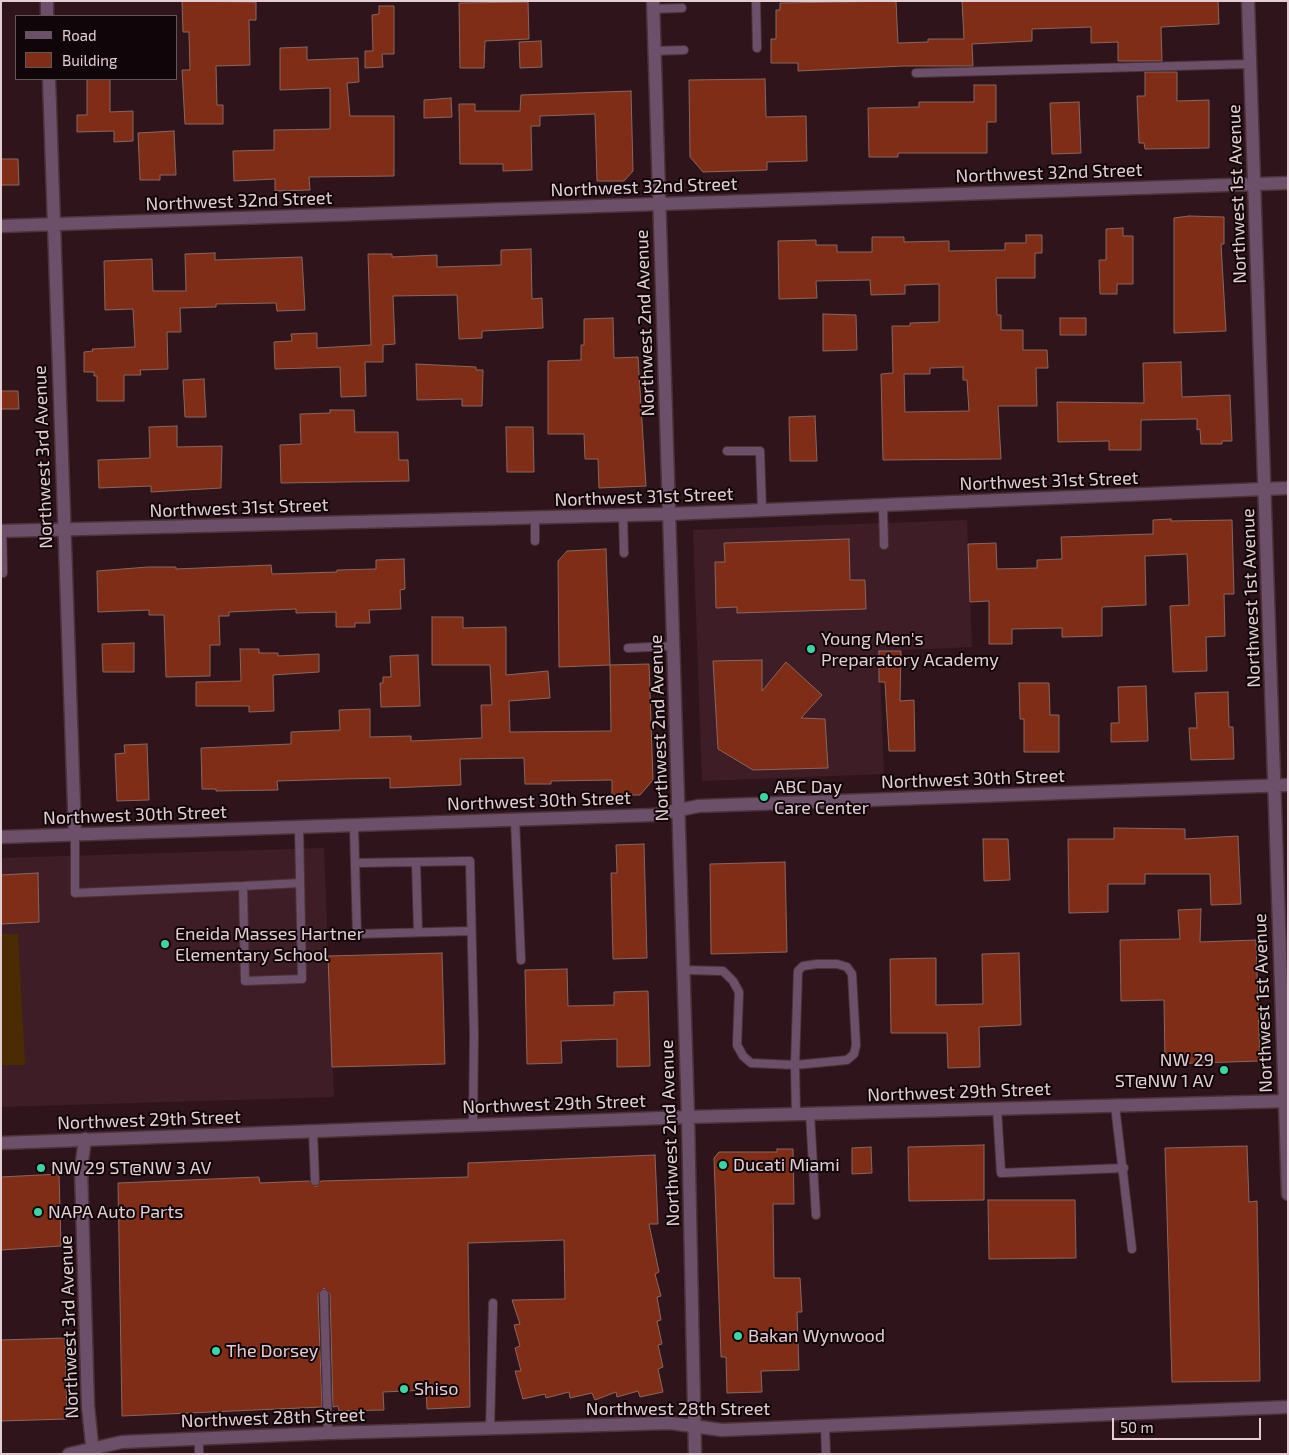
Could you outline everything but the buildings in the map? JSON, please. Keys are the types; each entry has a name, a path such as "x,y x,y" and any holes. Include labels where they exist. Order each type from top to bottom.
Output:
{"street":[{"path":"47,1 47,15"},
{"name":"Northwest 1st Avenue","path":"1248,1 1288,1194"},
{"name":"Northwest 2nd Avenue","path":"653,5 688,1117 695,1454"},
{"name":"Northwest 3rd Avenue","path":"49,80 74,835"},
{"name":"Northwest 32nd Street","path":"1,226 1288,183"},
{"name":"Northwest 31st Street","path":"1,531 670,514 1288,488"},
{"name":"Northwest 30th Street","path":"1,837 653,815 699,806 1288,785"},
{"name":"Northwest 29th Street","path":"1,1142 688,1117 1286,1101"},
{"name":"Northwest 3rd Avenue","path":"85,1139 81,1169 88,1406 93,1452"},
{"name":"Northwest 28th Street","path":"69,1454 93,1452 122,1442 328,1433 670,1423 722,1430 1288,1408"}],"lane":[{"path":"756,1 757,48"},
{"path":"653,5 682,8"},
{"path":"654,51 684,50"},
{"path":"916,73 1250,64"},
{"path":"727,451 760,450 762,510"},
{"path":"883,505 884,545"},
{"path":"623,515 624,553"},
{"path":"534,518 535,541"},
{"path":"1,531 3,572"},
{"path":"628,648 674,646"},
{"path":"515,820 521,960"},
{"path":"354,826 357,934 471,931"},
{"path":"243,886 245,981 302,979 299,828"},
{"path":"74,835 75,893 300,883"},
{"path":"355,863 470,860 473,1124"},
{"path":"416,862 418,932"},
{"path":"683,970 723,971 733,981 739,992 738,1045 743,1056 751,1063 795,1065 847,1060 854,1054 856,1045 852,974 847,967 836,964 817,964 803,966 798,971 795,1065 796,1114"},
{"path":"1116,1106 1132,1249"},
{"path":"997,1109 1001,1173 1124,1168"},
{"path":"810,1114 816,1215"},
{"path":"313,1131 316,1181"},
{"path":"324,1294 328,1433"},
{"path":"490,1429 493,1303"},
{"path":"825,1426 826,1454"},
{"path":"199,1438 199,1454"}],"shaded area":[{"name":"Young Men's Preparatory Academy","path":"967,520 972,647 879,651 884,774 702,781 693,530"},
{"name":"Eneida Masses Hartner Elementary School","path":"324,848 334,1097 1,1107 1,858"},
{"path":"1,934 18,934 25,1065 1,1065"}],"place":[{"name":"Young Men's Preparatory Academy","path":"811,649"},
{"name":"ABC Day Care Center","path":"764,797"},
{"name":"Eneida Masses Hartner Elementary School","path":"165,944"},
{"name":"NW 29 ST@NW 1 AV","path":"1224,1070"},
{"name":"Ducati Miami","path":"723,1165"},
{"name":"NW 29 ST@NW 3 AV","path":"41,1168"},
{"name":"NAPA Auto Parts","path":"38,1212"},
{"name":"Bakan Wynwood","path":"738,1336"},
{"name":"The Dorsey","path":"216,1351"},
{"name":"Shiso","path":"404,1389"}]}
